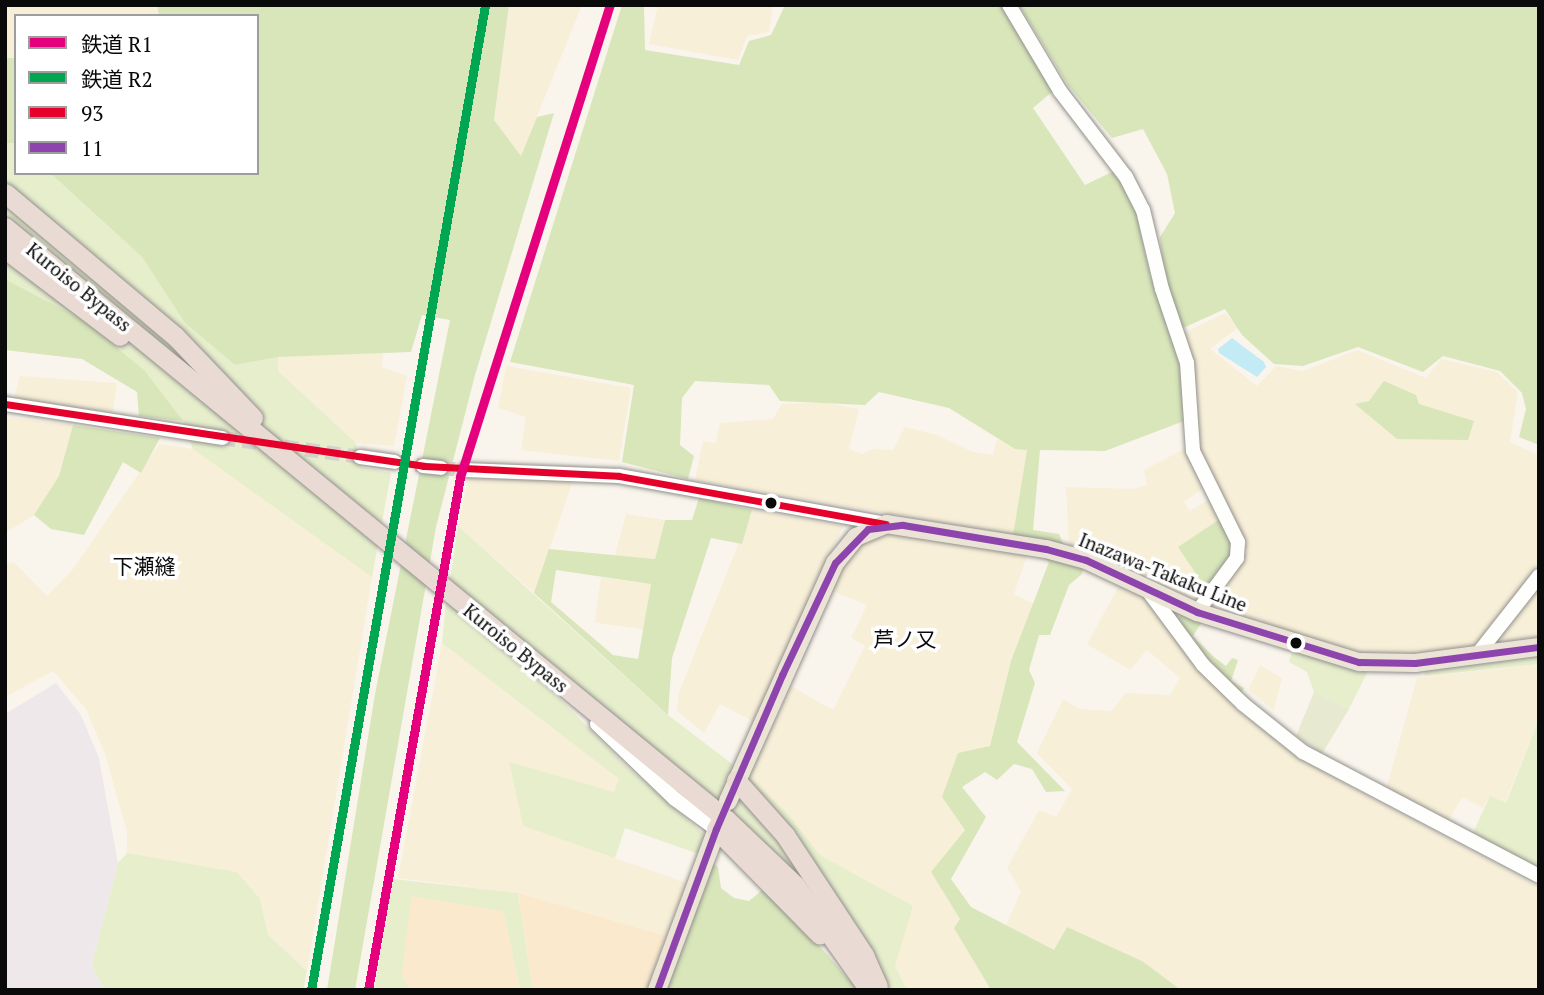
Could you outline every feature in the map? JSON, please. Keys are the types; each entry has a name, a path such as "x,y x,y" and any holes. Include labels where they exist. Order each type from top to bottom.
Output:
{"highway":[{"path":"5,193 175,336 300,471"},
{"name":"Kuroiso Bypass","path":"5,227 367,527 691,788 770,860 818,915 867,990"},
{"path":"5,249 113,331 201,387"},
{"path":"736,780 785,835 864,955 880,990"},
{"path":"718,825 867,990"}],"main road":[{"name":"Inazawa-Takaku Line","path":"886,524 1046,548 1086,560 1197,612 1359,662 1396,664 1539,648"},
{"path":"728,801 835,564 856,537 886,524"},
{"path":"657,990 718,825"}],"street":[{"path":"1009,5 1060,91 1126,177 1143,209 1162,289 1187,363 1193,451 1238,542 1237,558 1197,612"},
{"path":"5,404 222,438"},
{"path":"360,457 395,462"},
{"path":"423,466 441,468"},
{"path":"465,470 619,476 886,524"},
{"path":"1476,656 1539,576"},
{"path":"1150,592 1203,665 1242,704 1303,752 1539,876"},
{"path":"561,684 646,772 718,825"}],"shaded area":[{"path":"5,5 157,5 159,14 14,14 14,58 5,60"},
{"path":"509,5 582,5 521,156 494,120"},
{"path":"658,5 773,5 769,32 747,36 738,60 649,44"},
{"path":"1225,313 1239,327 1210,349 1257,386 1276,366 1303,371 1357,350 1426,378 1441,359 1497,372 1518,392 1510,442 1539,455 1539,643 1413,658 1350,654 1210,611 1248,551 1198,452 1182,334","holes":["1362,400 1418,404 1473,421"]},
{"path":"383,353 382,367 407,376 394,446 356,443 278,371 278,357"},
{"path":"506,366 631,388 619,461 521,450 526,417 498,408"},
{"path":"20,376 117,383 113,412 14,399"},
{"path":"825,403 859,409 849,449 862,454 873,449 893,450 905,427 937,435 973,452 993,455 997,439 1015,449 1027,449 1013,535 695,480 703,441 716,443 720,423 773,419 782,404"},
{"path":"5,417 73,425 59,476 34,515 5,533"},
{"path":"159,444 193,449 229,470 372,577 307,971 268,935 260,899 237,872 127,853 127,832 105,754 86,709 53,671 5,697 5,564 14,562 47,596 73,569"},
{"path":"1184,449 1202,489 1184,502 1190,511 1208,500 1220,519 1207,590 1198,602 1172,597 1069,549 1066,487 1132,489 1147,485 1144,470"},
{"path":"468,478 574,478 534,593 458,526"},
{"path":"752,510 843,526 754,722 720,704 704,733 677,711 679,692"},
{"path":"626,514 665,520 655,559 615,555"},
{"path":"889,530 1028,552 1014,594 1036,605 1011,661 990,746 942,797 965,830 931,872 960,919 955,929 991,990 907,990 895,966 913,906 820,855 789,815 749,777 791,686 833,710 865,646 851,638 867,605 830,590 849,554 864,540"},
{"path":"601,577 651,584 644,630 595,623"},
{"path":"1120,584 1145,597 1189,659 1242,714 1328,775 1539,887 1539,990 1181,990 1142,961 1067,927 1054,951 1006,925 1021,891 1007,868 1039,810 1056,817 1072,789 1037,753 1063,699 1079,709 1111,711 1126,693 1170,695 1180,678 1147,650 1130,670 1087,644"},
{"path":"442,643 619,779 615,793 509,763 523,826 687,883 666,936 518,893 398,878"},
{"path":"1539,664 1539,719 1505,803 1490,796 1483,808 1462,797 1448,822 1386,789 1417,678"},
{"path":"1260,665 1282,678 1274,710 1248,690"},
{"path":"56,683 81,715 99,758 118,863 92,965 104,990 5,990 5,714"}],"green space":[{"path":"157,5 509,5 494,120 521,156 537,117 554,113 475,375 436,527 355,990 327,990 375,694 450,320 422,315 411,352 278,357 235,365 185,323 142,257 52,175 259,175 259,14 159,14"},
{"path":"622,5 644,5 645,50 739,65 749,41 771,35 785,5 1003,5 1052,92 1033,108 1085,185 1114,171 1133,198 1150,275 1182,365 1184,421 1105,451 1040,450 1033,530 1059,534 1070,561 1083,567 1082,574 1069,585 1050,635 1039,635 1029,670 1035,683 1017,742 1065,791 1046,792 1032,769 1014,764 997,780 985,772 962,787 986,817 951,879 971,907 1054,950 1067,927 1142,961 1181,990 991,990 954,928 960,919 931,872 965,830 942,797 958,753 990,746 1011,661 1049,562 1013,535 1027,450 1015,449 949,408 879,392 865,405 780,401 769,385 695,381 682,398 680,445 694,456 688,479 622,462 634,385 510,362"},
{"path":"1019,5 1539,5 1539,445 1519,437 1526,409 1522,393 1500,371 1443,356 1423,372 1358,347 1303,366 1274,364 1242,335 1225,309 1181,329 1164,276 1160,237 1175,213 1167,174 1143,129 1112,138 1068,85"},
{"path":"5,58 14,58 14,143 5,143"},
{"path":"5,139 14,142 14,175 52,175 142,257 185,323 235,365 278,357 278,371 356,443 362,467 391,473 372,577 193,449 183,421 81,319 5,279"},
{"path":"5,279 81,319 144,370 183,421 139,416 137,392 82,359 5,350"},
{"path":"1384,381 1416,395 1419,404 1474,421 1468,440 1397,439 1355,404 1369,401"},
{"path":"73,425 160,438 141,473 123,462 84,535 51,529 34,515 59,476"},
{"path":"699,498 752,510 742,544 711,538 672,658 668,715 534,593 549,549 655,559 665,520 692,520","holes":["556,570 651,584 638,659 613,655 551,602"]},
{"path":"1220,519 1234,549 1230,564 1207,590 1178,547"},
{"path":"458,526 668,715 749,777 789,815 820,855 913,906 895,966 907,990 878,990 856,952 450,580"},
{"path":"446,602 561,700 625,765 706,836 699,854 625,828 615,858 523,826 509,762 614,792 619,779 442,643"},
{"path":"1184,612 1204,619 1193,636 1214,657 1226,666 1232,658 1238,660 1231,681 1244,688 1241,693 1192,642 1177,620"},
{"path":"1293,649 1369,669 1349,709 1314,692 1307,672 1289,662"},
{"path":"1539,654 1539,664 1425,676 1424,669"},
{"path":"1314,692 1349,709 1322,754 1296,736"},
{"path":"1539,719 1539,870 1472,835 1490,796 1506,803"},
{"path":"127,853 237,872 260,899 268,935 307,971 303,990 104,990 92,965 118,863"},
{"path":"709,861 718,867 721,888 734,898 749,901 767,886 858,990 661,990"},
{"path":"393,879 518,893 533,990 520,990 503,911 402,976 410,990 374,990"}],"sand":[{"path":"518,893 666,936 647,990 533,990"},
{"path":"411,896 503,911 520,990 410,990 402,976"}],"water":[{"path":"1232,338 1264,362 1266,367 1257,377 1219,353 1218,349"}],"tunnel":[{"path":"222,438 360,457"},
{"path":"395,462 423,466"},
{"path":"441,468 465,470"}],"rail line":[{"name":"R2","path":"311,990 485,5"},
{"name":"R1","path":"368,990 460,477 610,5"}],"transit line":[{"name":"93","path":"5,404 423,466 619,476 886,524"},
{"name":"11","path":"657,990 716,829 782,675 835,563 868,529 903,525 1046,549 1086,560 1197,612 1359,662 1415,663 1539,647"}],"district":[{"name":"下瀬縫","path":"144,566"},
{"name":"芦ノ又","path":"905,639"}]}
